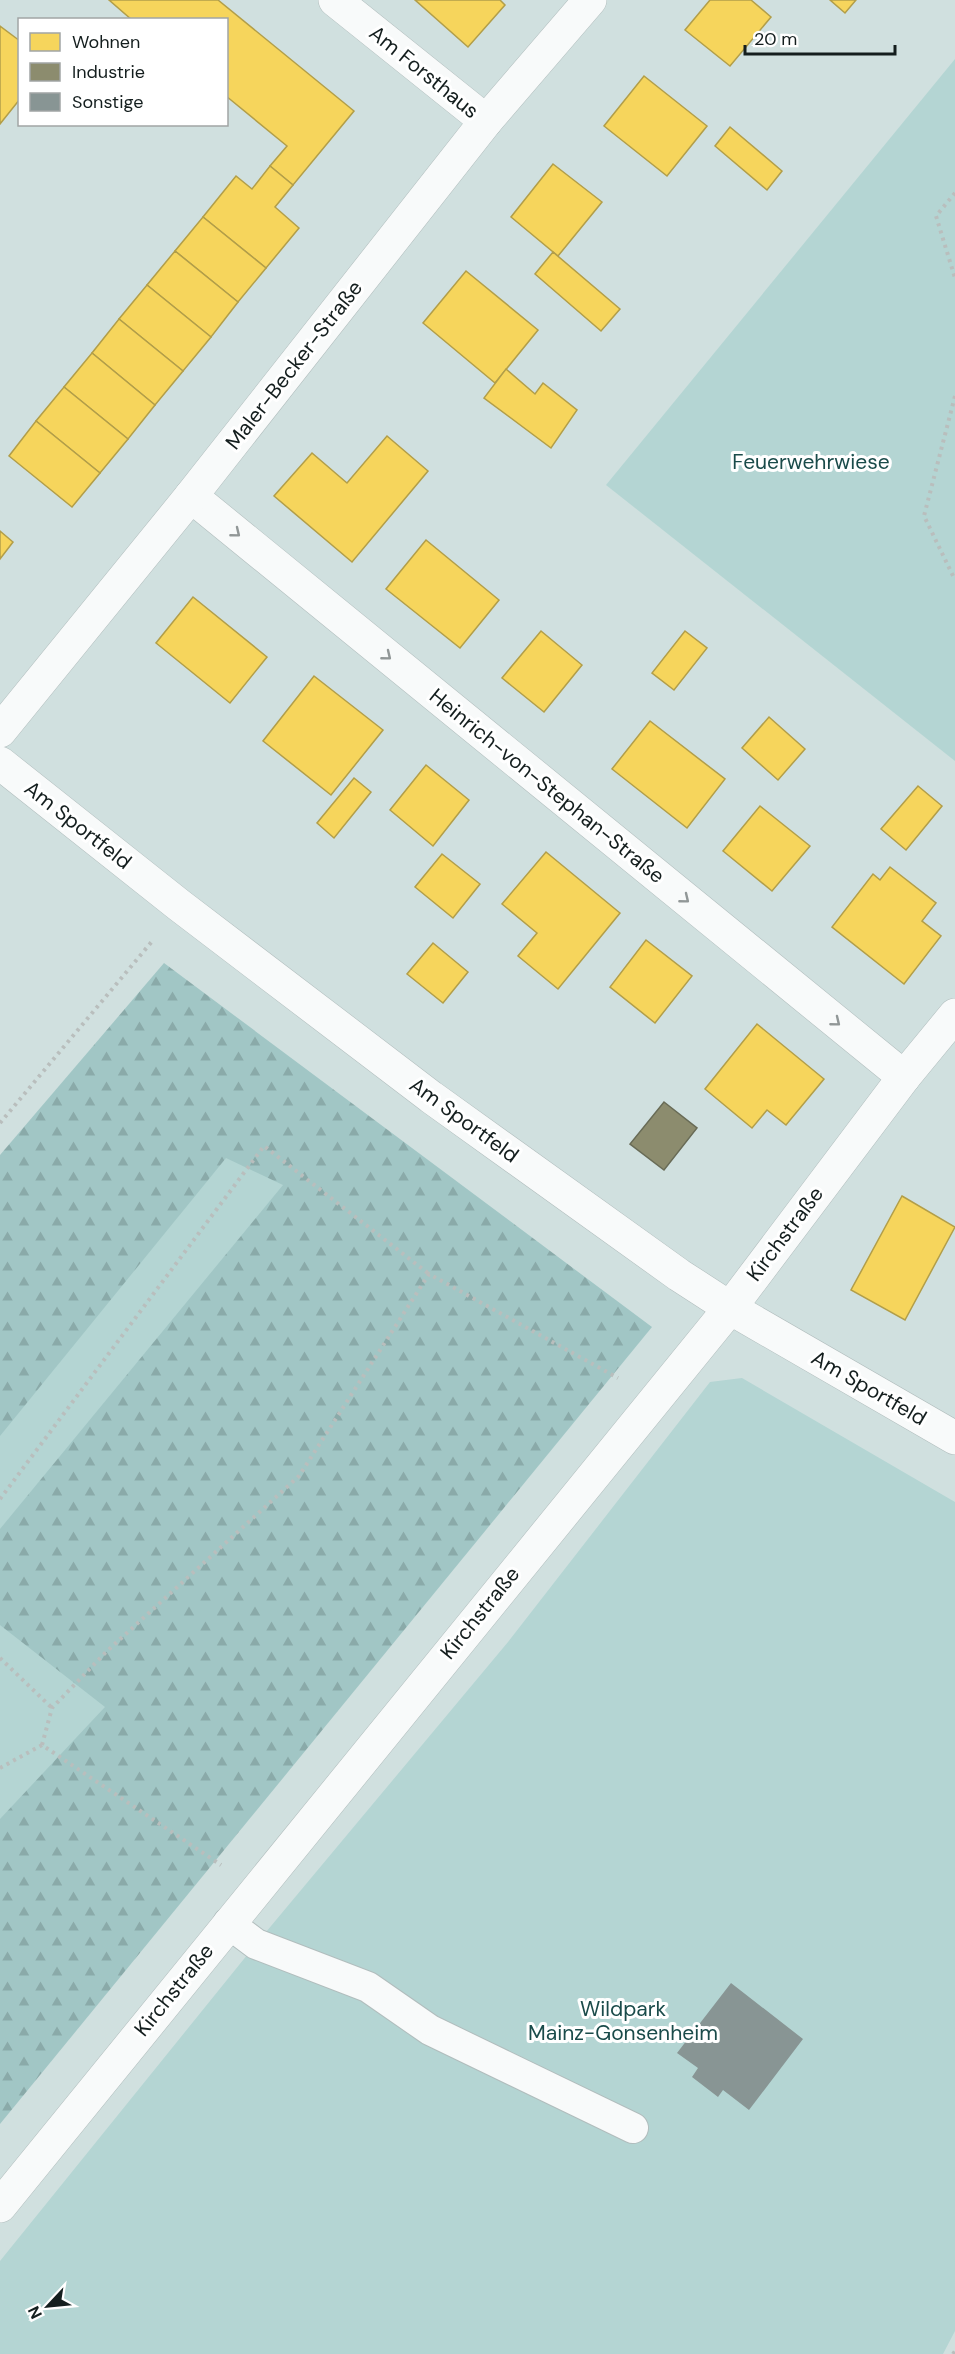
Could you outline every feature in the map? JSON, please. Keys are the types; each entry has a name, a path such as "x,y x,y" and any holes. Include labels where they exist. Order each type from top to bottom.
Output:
{"street":[{"name":"Am Forsthaus","path":"335,0 486,121"},
{"name":"Maler-Becker-Straße","path":"0,731 191,496 486,121 590,0"},
{"name":"Heinrich-von-Stephan-Straße","path":"191,496 904,1077"},
{"name":"Am Sportfeld","path":"4,774 431,1097 679,1275 730,1308 955,1438"},
{"name":"Kirchstraße","path":"0,2206 730,1308 904,1077 955,1015"}],"lane":[{"path":"228,1923 256,1944 368,1987 430,2030 633,2128"}],"path":[{"path":"955,192 936,216 955,278"},
{"path":"955,396 924,516 955,580"},
{"path":"0,1123 158,933"},
{"path":"0,1499 264,1146 429,1274 625,1382"},
{"path":"0,1768 42,1745 52,1708 106,1652 299,1476 429,1274"},
{"path":"0,1658 52,1708"},
{"path":"42,1745 228,1870"}],"green space":[{"name":"Feuerwehrwiese","path":"955,59 955,761 606,485"},
{"path":"164,963 652,1327 0,2124 0,1155"},
{"path":"226,1158 283,1185 0,1529 0,1436"},
{"name":"Wildpark Mainz-Gonsenheim","path":"742,1378 955,1502 955,2331 943,2354 0,2354 0,2261 256,1944 508,1642 710,1382"},
{"path":"0,1625 105,1707 0,1819"}],"building: Wohnen":[{"path":"109,0 218,0 354,111 293,185 270,166 287,146 228,98 228,18 130,18"},
{"path":"415,0 500,0 505,5 468,47"},
{"path":"710,0 751,0 771,17 730,66 685,30"},
{"path":"830,0 856,0 845,13"},
{"path":"0,26 18,40 18,102 0,124"},
{"path":"644,76 707,126 667,176 604,126"},
{"path":"730,127 782,171 767,190 715,146"},
{"path":"553,164 602,202 558,256 511,217"},
{"path":"270,166 293,185 275,207 299,228 266,268 203,217 236,176 252,189"},
{"path":"203,217 266,268 238,302 175,251"},
{"path":"175,251 238,302 211,337 147,285"},
{"path":"553,252 620,309 601,331 535,274"},
{"path":"466,271 538,330 495,383 423,323"},
{"path":"147,285 211,337 183,371 119,319"},
{"path":"119,319 183,371 155,405 92,353"},
{"path":"92,353 155,405 128,439 64,387"},
{"path":"506,369 535,394 543,383 577,410 551,448 484,398"},
{"path":"64,387 128,439 100,473 36,421"},
{"path":"36,421 100,473 72,507 9,456"},
{"path":"387,436 428,471 352,562 274,496 312,453 347,483"},
{"path":"0,531 13,542 0,559"},
{"path":"426,540 499,600 460,648 386,589"},
{"path":"193,597 267,657 230,703 156,643"},
{"path":"541,631 582,665 544,712 502,678"},
{"path":"685,631 707,648 674,690 652,673"},
{"path":"314,676 383,730 331,795 263,741"},
{"path":"769,717 805,749 778,780 742,748"},
{"path":"650,721 725,779 687,828 612,769"},
{"path":"426,765 469,800 433,846 390,810"},
{"path":"354,778 371,792 334,838 317,823"},
{"path":"918,786 942,806 906,850 881,829"},
{"path":"760,806 810,846 772,891 723,851"},
{"path":"546,852 620,913 558,989 518,956 537,933 502,904"},
{"path":"442,854 480,884 453,918 415,887"},
{"path":"890,867 936,903 922,921 941,936 904,984 832,927 873,874 880,880"},
{"path":"646,940 692,976 655,1023 610,987"},
{"path":"433,943 468,972 443,1003 407,974"},
{"path":"757,1024 824,1079 786,1125 767,1110 752,1128 705,1089"},
{"path":"902,1196 955,1227 905,1320 851,1290"}],"building: Industrie":[{"path":"664,1102 697,1128 664,1170 630,1144"}],"building: Sonstige":[{"path":"731,1983 803,2039 749,2110 723,2090 718,2097 692,2077 698,2068 677,2053"}]}
